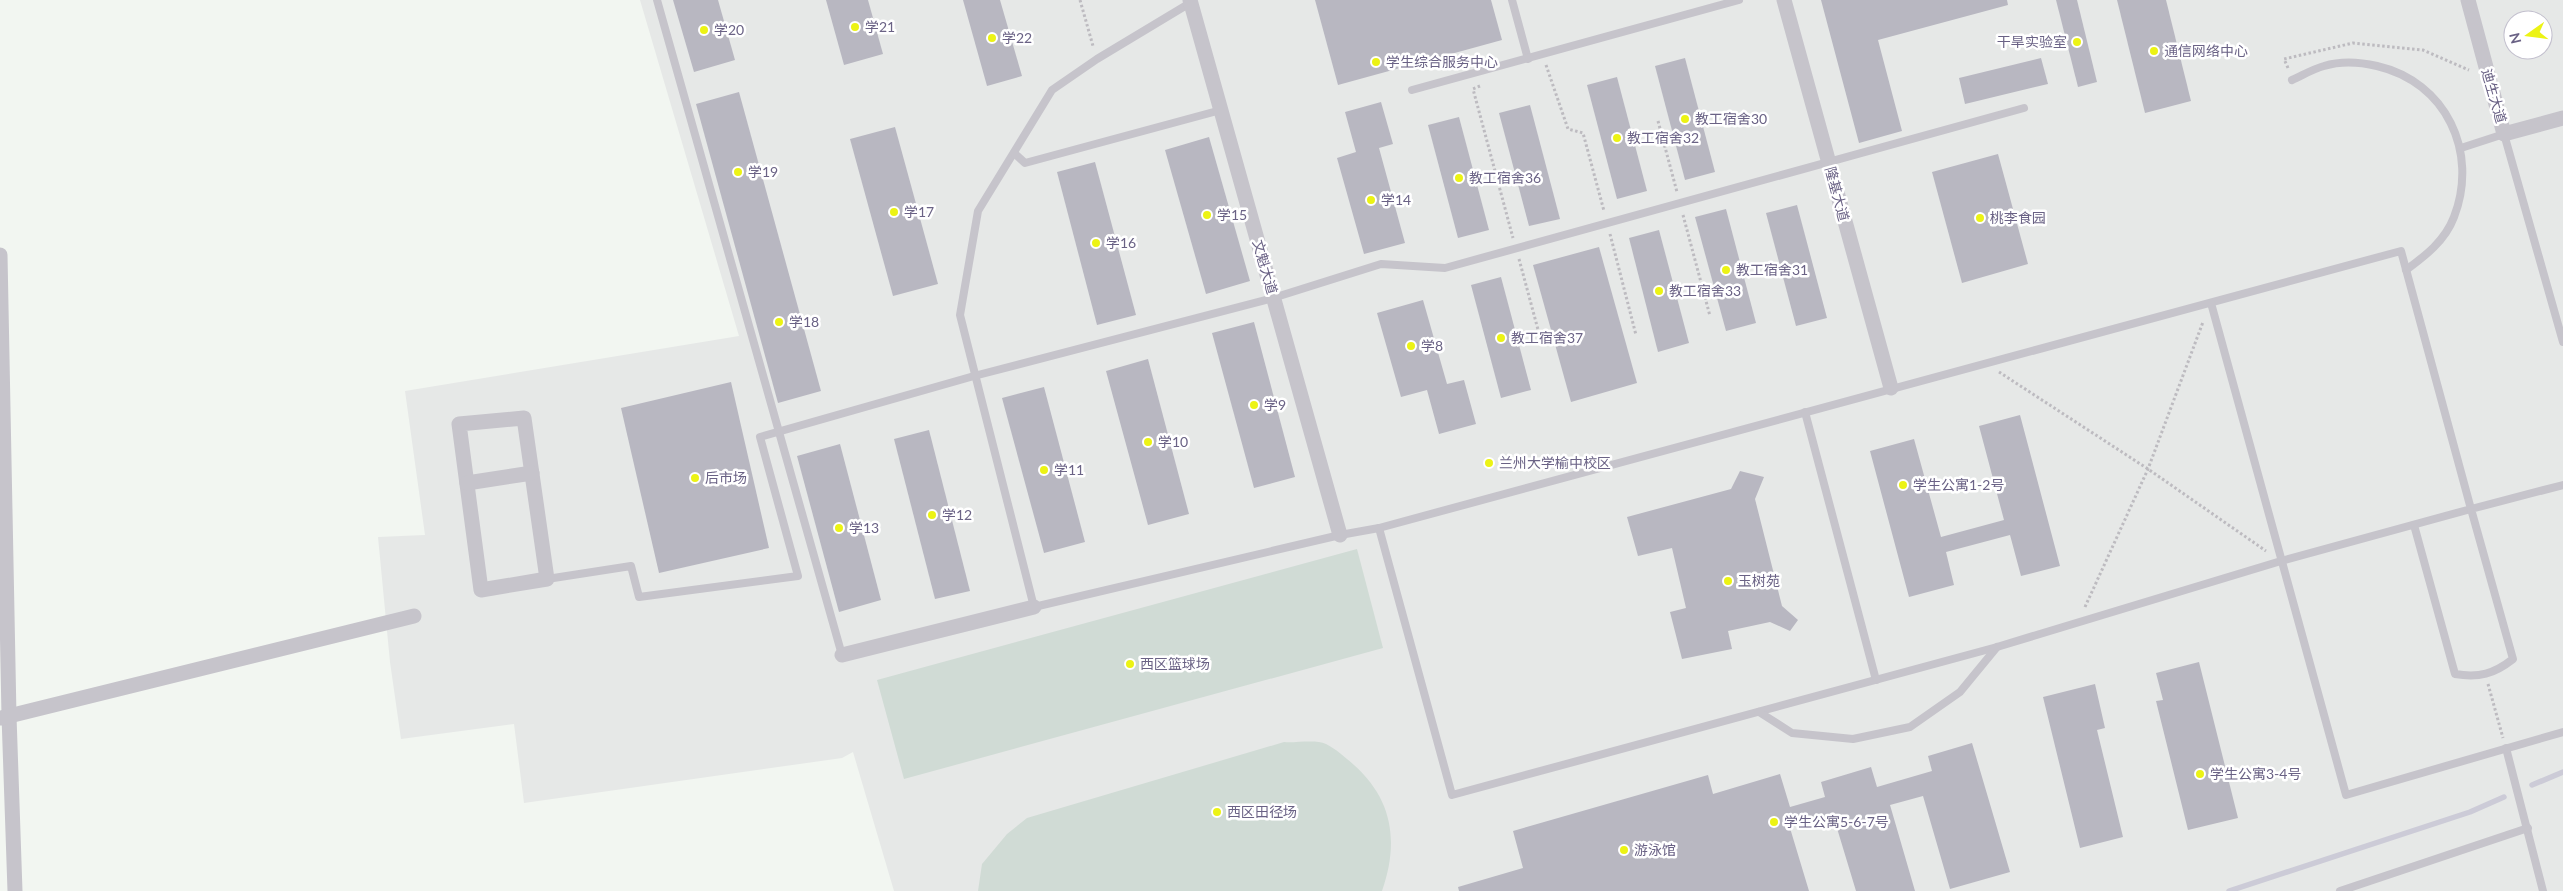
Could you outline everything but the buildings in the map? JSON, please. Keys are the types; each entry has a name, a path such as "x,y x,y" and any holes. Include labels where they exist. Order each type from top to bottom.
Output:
{"street":[{"name":"隆基大道","path":"1784,0 1891,388"},
{"name":"迪生大道","path":"2468,0 2504,134 2563,118"},
{"name":"文魁大道","path":"1193,1 1221,110 1340,535"},
{"path":"0,255 4,717 15,891"},
{"path":"524,418 547,579 481,590 459,424 524,418"},
{"path":"467,483 532,473"},
{"path":"842,656 1034,608"},
{"path":"4,717 414,616"}],"lane":[{"path":"657,0 842,656"},
{"path":"1512,0 1528,59"},
{"path":"1412,90 1739,0"},
{"path":"1193,1 1097,59 1052,90 978,212 960,315 1034,608 1340,535 1379,528 2401,251 2512,659 2500,669 2486,675 2471,677 2456,674 2414,525"},
{"path":"2292,80 2324,65 2360,62 2395,70 2425,88 2448,116 2461,148 2463,184 2454,219 2434,248 2406,270"},
{"path":"547,579 631,566 639,597 798,576 760,437 974,376 1273,298 1381,264 1445,268 2024,108"},
{"path":"1014,153 1025,163 1221,110"},
{"path":"2461,148 2504,134 2563,342"},
{"path":"2211,303 2346,796 2563,732"},
{"path":"1805,412 1876,680"},
{"path":"1379,528 1452,795 1997,647 2281,561 2563,485"},
{"path":"1759,712 1792,733 1853,739 1910,727 1960,692 1997,647"},
{"path":"2506,748 2544,891"},
{"path":"2340,891 2528,828"}],"path":[{"path":"1080,0 1097,59"},
{"path":"1543,55 1568,128 1583,133 1636,335"},
{"path":"1481,85 1473,89 1540,337"},
{"path":"1658,121 1710,316"},
{"path":"2078,623 2148,469 2211,303"},
{"path":"1985,363 2148,469 2281,561"},
{"path":"2486,675 2506,748"}],"shaded area":[{"name":"兰州大学榆中校区","path":"640,0 2563,0 2563,891 894,891 853,752 842,758 524,803 514,724 401,739 390,662 378,537 425,535 405,391 739,336"},
{"name":"西区篮球场","path":"1357,549 1383,648 904,779 877,680"},
{"name":"西区田径场","path":"1311,741 1326,744 1354,765 1367,778 1377,793 1389,823 1391,839 1390,856 1382,891 978,891 982,864 1007,834 1027,818 1284,742"}],"waterway":[{"path":"2532,785 2563,772"},
{"path":"2229,891 2470,812 2504,797"}],"place":[{"name":"学21","path":"855,27"},
{"name":"学20","path":"704,30"},
{"name":"学22","path":"992,38"},
{"name":"干旱实验室","path":"2077,42"},
{"name":"通信网络中心","path":"2154,51"},
{"name":"学生综合服务中心","path":"1376,62"},
{"name":"教工宿舍30","path":"1685,119"},
{"name":"教工宿舍32","path":"1617,138"},
{"name":"学19","path":"738,172"},
{"name":"教工宿舍36","path":"1459,178"},
{"name":"学14","path":"1371,200"},
{"name":"学17","path":"894,212"},
{"name":"学15","path":"1207,215"},
{"name":"桃李食园","path":"1980,218"},
{"name":"学16","path":"1096,243"},
{"name":"教工宿舍31","path":"1726,270"},
{"name":"教工宿舍33","path":"1659,291"},
{"name":"学18","path":"779,322"},
{"name":"教工宿舍37","path":"1501,338"},
{"name":"学8","path":"1411,346"},
{"name":"学9","path":"1254,405"},
{"name":"学10","path":"1148,442"},
{"name":"兰州大学榆中校区","path":"1489,463"},
{"name":"学11","path":"1044,470"},
{"name":"后市场","path":"695,478"},
{"name":"学生公寓1-2号","path":"1903,485"},
{"name":"学12","path":"932,515"},
{"name":"学13","path":"839,528"},
{"name":"玉树苑","path":"1728,581"},
{"name":"西区篮球场","path":"1130,664"},
{"name":"学生公寓3-4号","path":"2200,774"},
{"name":"西区田径场","path":"1217,812"},
{"name":"学生公寓5-6-7号","path":"1774,822"},
{"name":"游泳馆","path":"1624,850"}]}
